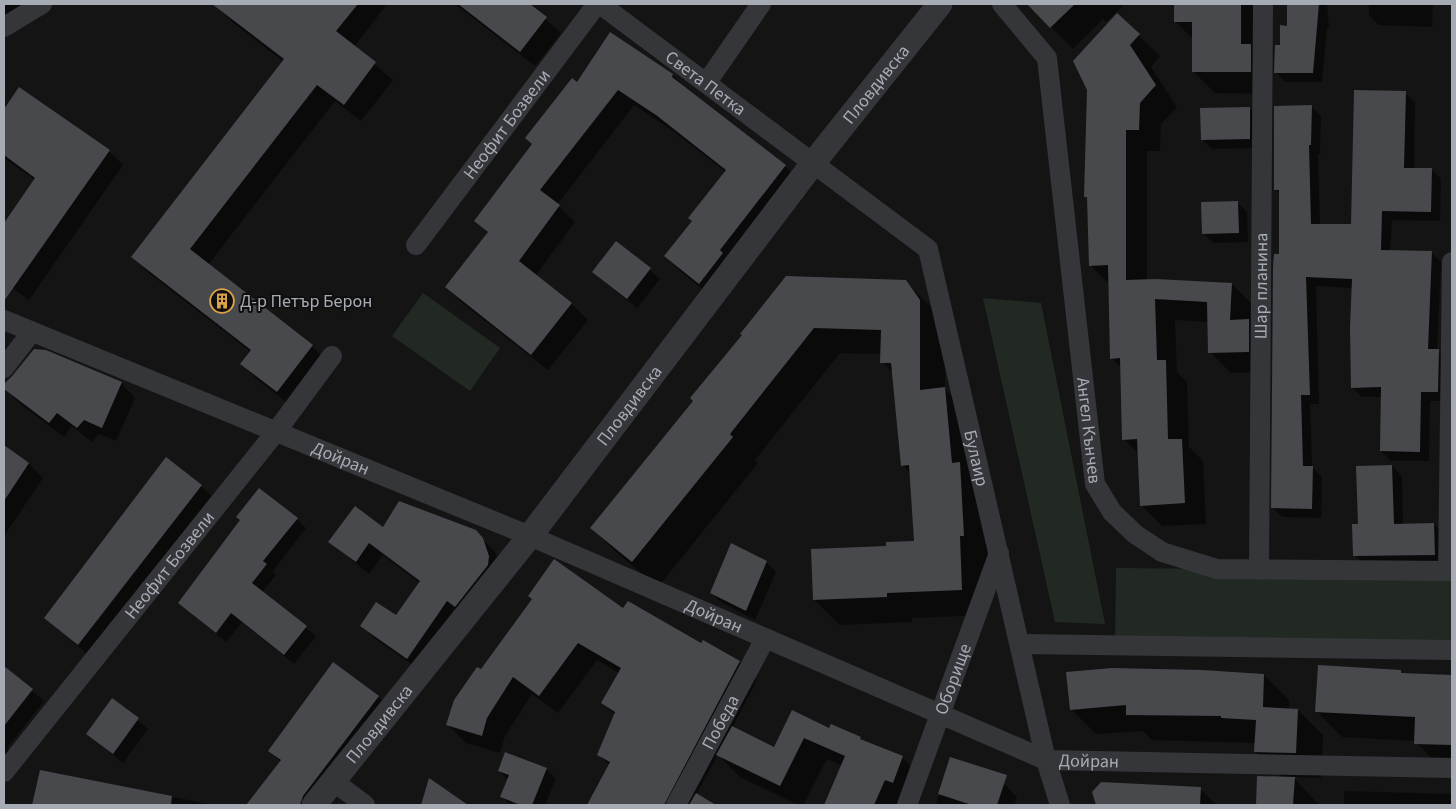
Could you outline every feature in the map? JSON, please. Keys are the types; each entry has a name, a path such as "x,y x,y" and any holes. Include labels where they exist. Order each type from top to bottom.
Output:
{"street":[{"path":"4,27 42,4"},
{"name":"Света Петка","path":"598,4 814,162"},
{"name":"Неофит Бозвели","path":"416,245 598,4"},
{"path":"707,82 761,4"},
{"name":"Пловдивска","path":"314,805 530,536 814,162 940,4"},
{"name":"Ангел Кънчев","path":"1002,4 1047,58 1095,484 1112,512 1136,534 1162,552 1217,569 1450,570"},
{"name":"Шар планина","path":"1259,570 1263,4"},
{"name":"Булаир","path":"814,162 928,248 1021,644 1046,760 1060,805"},
{"path":"1450,570 1452,262"},
{"name":"Дойран","path":"4,320 275,433 530,536 1046,760 1452,768"},
{"path":"4,368 31,332"},
{"name":"Неофит Бозвели","path":"4,772 275,433 332,356"},
{"name":"Оборище","path":"907,805 999,552"},
{"name":"Победа","path":"676,805 765,639"},
{"path":"1021,644 1452,650"},
{"path":"333,780 366,805"}],"shaded area":[{"path":"423,293 500,348 470,391 392,336"},
{"path":"983,298 1041,303 1105,624 1055,622"},
{"path":"1116,568 1452,571 1452,650 1115,646"}],"building":[{"path":"212,4 358,4 336,31 376,62 344,105 317,85 190,249 313,345 277,392 240,364 251,350 131,257 284,59"},
{"path":"458,4 530,4 547,17 520,52"},
{"path":"1027,4 1075,4 1050,28"},
{"path":"1174,4 1241,4 1241,44 1251,44 1251,72 1192,72 1192,22 1174,22"},
{"path":"1287,4 1319,4 1313,73 1274,73 1275,45 1280,45 1280,25 1287,26"},
{"path":"1117,13 1140,34 1130,45 1156,85 1140,103 1139,130 1126,130 1126,280 1156,279 1232,283 1230,320 1249,319 1249,352 1208,353 1207,302 1155,299 1157,360 1166,360 1168,439 1182,439 1185,503 1140,506 1137,439 1122,440 1120,358 1110,359 1108,265 1089,266 1087,197 1084,197 1087,90 1073,61"},
{"path":"610,32 673,74 672,77 786,165 720,250 723,253 699,284 664,256 692,221 688,218 726,170 656,115 618,90 540,190 560,205 519,261 572,303 531,355 445,287 488,232 474,221 532,144 525,138 572,78 577,82"},
{"path":"19,87 110,150 4,301 4,223 35,178 4,155 4,109"},
{"path":"1354,90 1406,91 1404,168 1432,168 1431,212 1382,211 1381,250 1432,251 1428,349 1439,349 1438,392 1421,392 1420,452 1380,451 1381,387 1351,388 1350,327 1352,279 1306,277 1310,395 1301,395 1303,466 1313,466 1312,509 1271,508 1273,267 1274,254 1279,254 1279,190 1274,190 1274,106 1312,105 1311,145 1309,145 1311,224 1351,224"},
{"path":"1250,107 1250,139 1201,140 1200,108"},
{"path":"1238,201 1239,233 1202,234 1201,202"},
{"path":"616,241 651,268 627,299 592,272"},
{"path":"786,276 906,280 920,300 920,390 945,387 952,463 960,462 964,536 960,536 962,590 887,593 887,597 813,600 811,549 886,546 886,542 914,541 909,465 901,466 891,363 880,363 881,330 814,328 730,434 733,437 632,562 590,528 693,401 690,398 742,335 740,334"},
{"path":"34,349 46,350 122,382 102,428 84,420 77,428 57,413 49,423 4,389 4,384"},
{"path":"4,445 29,463 4,501"},
{"path":"166,457 202,485 78,645 44,618"},
{"path":"1392,465 1394,524 1434,523 1435,555 1353,556 1352,524 1358,524 1356,466"},
{"path":"259,488 298,518 263,561 267,564 252,583 307,626 284,655 231,613 216,633 178,603 240,520 236,517"},
{"path":"399,501 476,530 483,538 489,556 488,565 455,607 447,601 407,659 360,626 376,602 396,615 420,581 369,543 356,562 328,542 355,506 383,527"},
{"path":"731,543 767,561 746,611 710,593"},
{"path":"554,559 623,608 628,601 701,643 703,640 740,661 664,805 587,805 610,762 597,755 615,712 601,703 621,668 578,643 539,696 513,677 487,718 482,736 446,725 454,700 477,667 481,669 532,599 528,596"},
{"path":"333,662 379,696 303,796 300,805 246,805 281,760 268,751"},
{"path":"1318,665 1401,670 1401,673 1452,675 1452,745 1414,744 1415,717 1315,712"},
{"path":"4,666 33,689 4,726"},
{"path":"1112,668 1202,670 1264,674 1263,707 1298,709 1296,753 1254,752 1256,720 1221,718 1221,716 1126,715 1126,705 1070,710 1066,672"},
{"path":"112,698 139,718 113,754 86,734"},
{"path":"792,710 829,728 831,724 861,737 860,739 903,756 893,783 885,780 874,805 824,805 845,756 804,738 780,786 716,755 732,726 774,747"},
{"path":"505,752 547,768 532,805 521,805 500,797 509,775 498,771"},
{"path":"950,757 1007,775 997,805 972,805 938,794"},
{"path":"40,770 172,796 171,805 32,805"},
{"path":"1257,776 1295,777 1293,805 1256,805"},
{"path":"429,778 468,805 421,805"},
{"path":"1101,782 1201,787 1200,805 1096,805 1092,792"},
{"path":"696,793 716,805 689,805"}],"place":[{"name":"Д-р Петър Берон","path":"222,301"}]}
